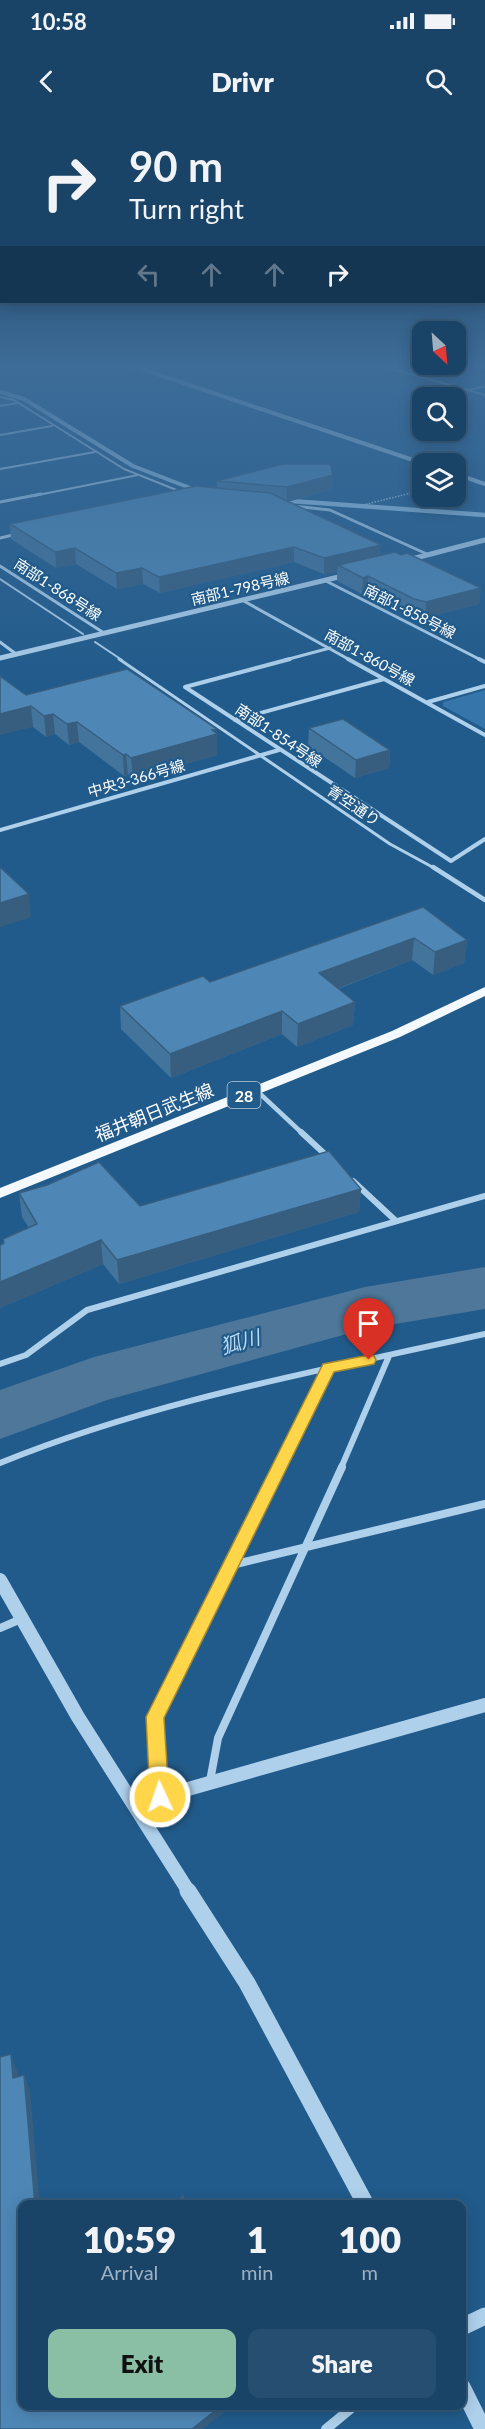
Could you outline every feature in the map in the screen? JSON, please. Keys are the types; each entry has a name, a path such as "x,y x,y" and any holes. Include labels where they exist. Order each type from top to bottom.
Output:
{"main road":[{"name":"福井朝日武生線","path":"0,1193 396,1034 485,991"}],"street":[{"path":"134,473 191,495"},
{"path":"0,502 138,475"},
{"path":"466,477 485,484"},
{"path":"286,506 330,510 429,555"},
{"path":"0,537 23,533"},
{"path":"397,563 485,540"},
{"name":"南部1-868号線","path":"0,566 104,633"},
{"name":"南部1-798号線","path":"0,658 355,573"},
{"path":"0,579 83,634"},
{"name":"南部1-858号線","path":"324,580 485,662"},
{"name":"南部1-860号線","path":"242,600 485,735"},
{"path":"0,642 16,654"},
{"name":"青空通り","path":"95,642 390,844 449,876 485,900"},
{"name":"南部1-854号線","path":"330,648 185,687 451,861 485,839"},
{"path":"235,720 384,679"},
{"path":"428,702 485,686"},
{"name":"中央3-366号線","path":"0,830 279,750"},
{"path":"256,1090 330,1160"},
{"path":"347,1175 396,1221"},
{"path":"0,1364 26,1355 87,1310 485,1196"},
{"path":"0,1464 85,1431 184,1400 267,1379 388,1356 485,1334"},
{"path":"210,1782 218,1738 307,1547 388,1356"},
{"path":"160,1797 155,1717 328,1368"},
{"path":"232,1565 485,1504"},
{"path":"0,1580 78,1717 247,1983 363,2200"},
{"path":"0,1628 21,1619"},
{"path":"135,1804 485,1705"},
{"path":"466,2325 485,2316"},
{"path":"466,2395 483,2429"},
{"path":"326,2429 349,2410"}],"path":[{"path":"362,506 412,493"}],"shaded area":[{"path":"485,690 485,729 443,706 443,702"}],"building":[{"path":"249,473 332,473 333,475 287,487 217,481"},
{"path":"196,486 270,493 381,545 324,558 294,547 159,577 142,568 116,573 75,548 55,552 10,524"},
{"path":"395,552 401,555 407,553 481,588 426,602 414,599 368,576 363,578 338,565"},
{"path":"127,669 217,729 212,730 217,734 131,758 126,754 123,755 77,722 67,724 53,714 44,716 31,706 0,714 0,676 26,695"},
{"path":"343,719 390,750 356,760 309,728"},
{"path":"0,867 29,894 0,903"},
{"path":"423,907 467,940 435,952 414,938 319,973 355,1002 298,1024 282,1011 170,1054 120,1006 203,976 210,982"},
{"path":"329,1151 361,1189 117,1260 101,1240 0,1282 0,1245 4,1243 3,1239 37,1224 19,1193 47,1185 99,1162 140,1206"},
{"path":"11,2054 13,2078 24,2075 35,2200 18,2200 18,2410 216,2410 192,2429 0,2429 0,2057"}],"waterway":[{"path":"151,473 198,491"},
{"path":"277,500 485,515"},
{"name":"狐川","path":"0,1415 94,1380 365,1308 485,1288"}],"route":[{"path":"160,1797 155,1717 328,1368 369,1360"}]}
